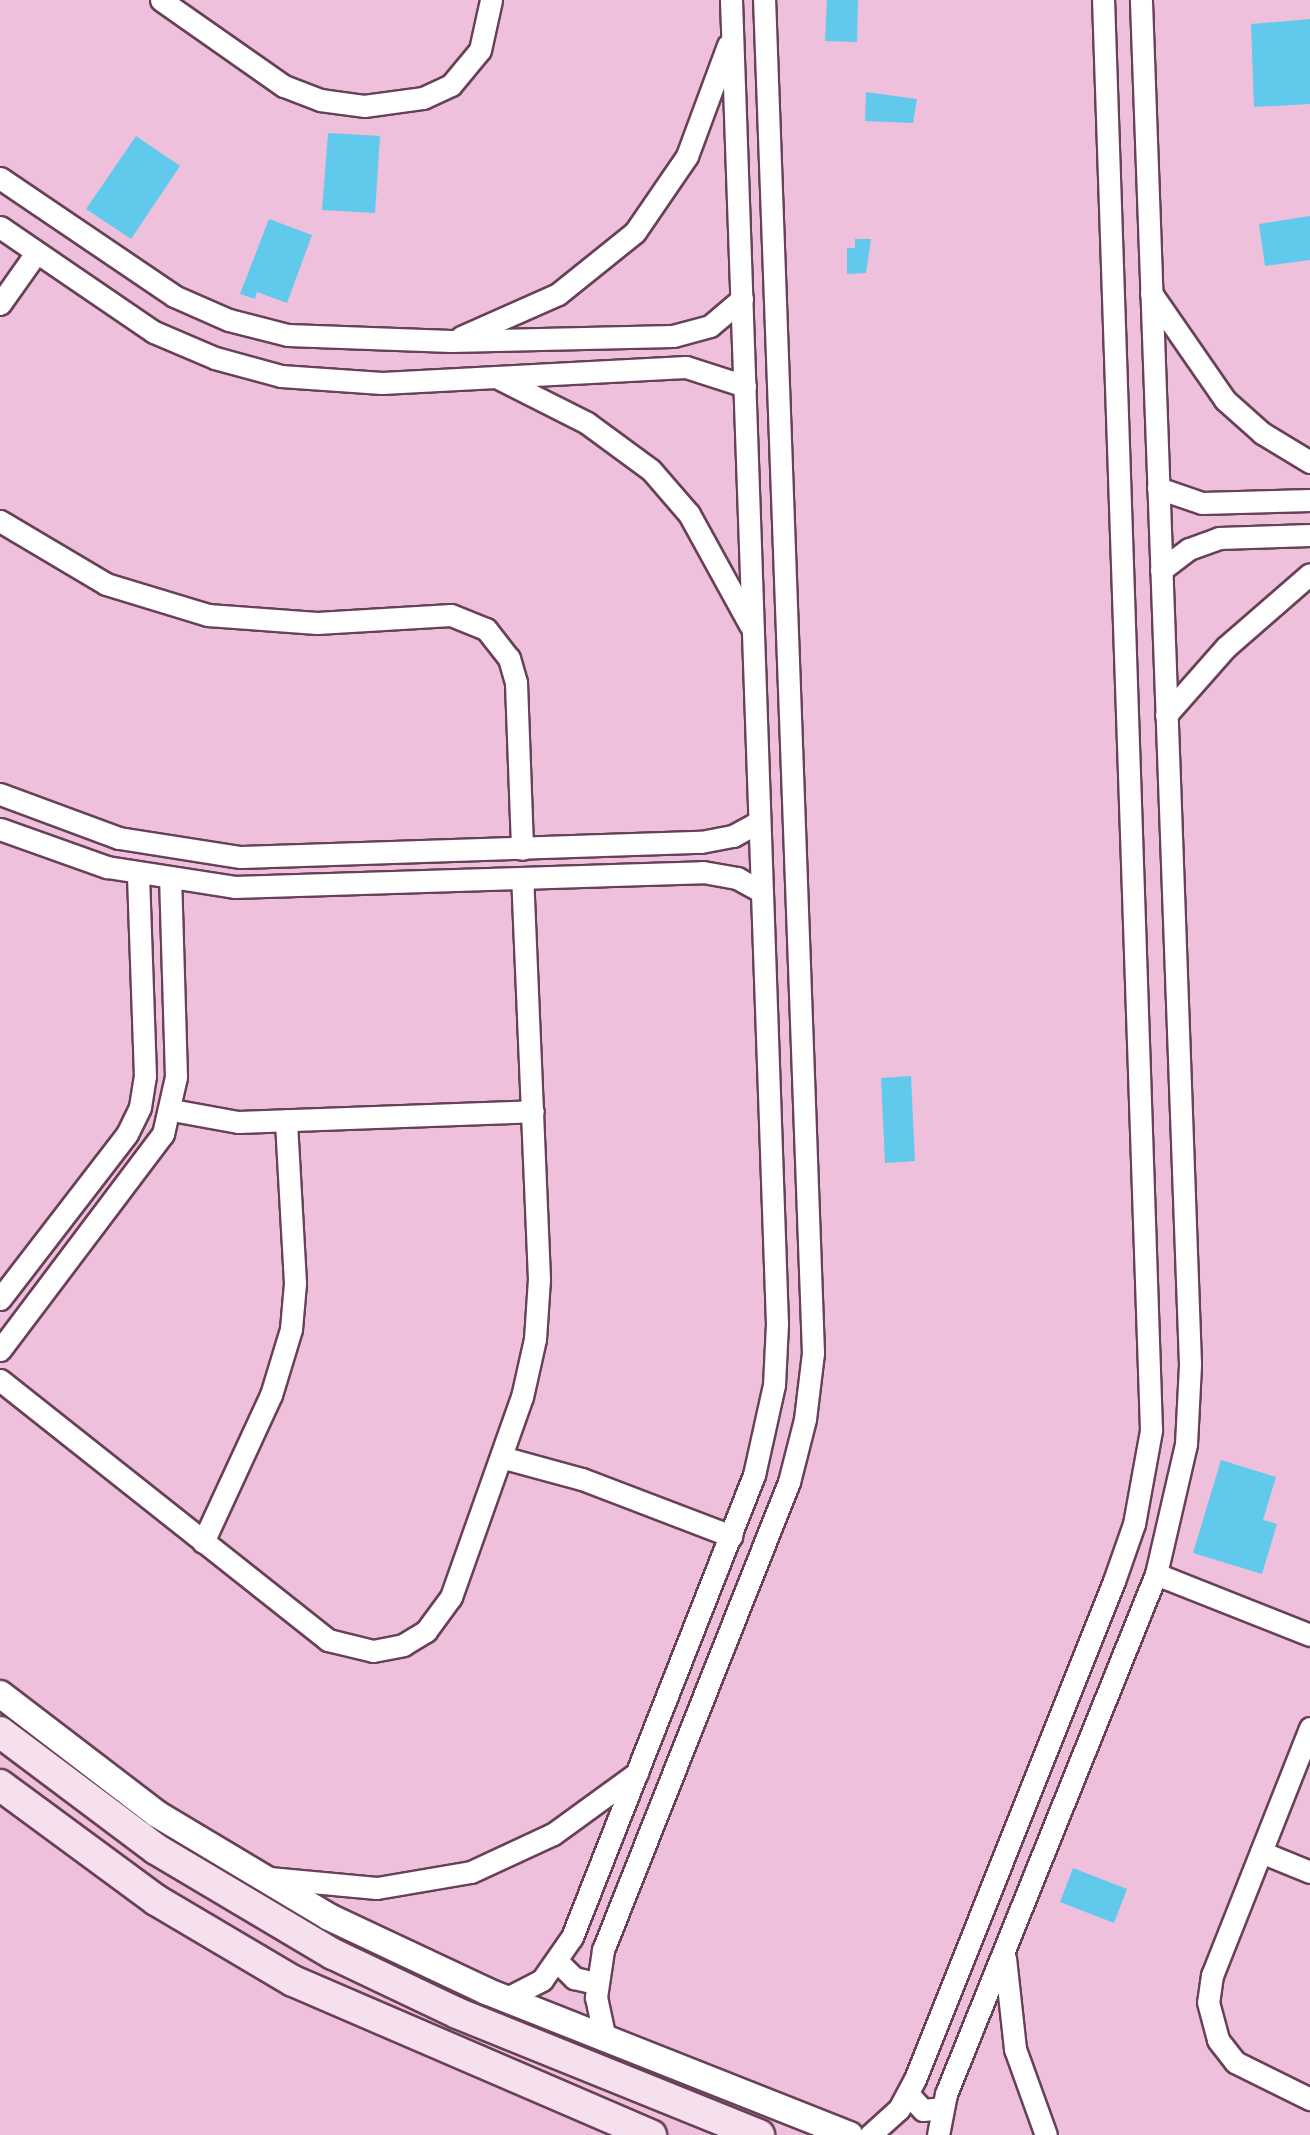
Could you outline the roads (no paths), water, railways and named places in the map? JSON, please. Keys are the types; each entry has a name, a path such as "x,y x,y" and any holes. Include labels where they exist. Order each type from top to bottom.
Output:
{"main road":[{"path":"0,1732 156,1849 333,1954 457,2013 759,2135"},
{"path":"0,1785 156,1900 293,1981 389,2027 651,2135"}],"street":[{"path":"160,0 284,86 320,100 364,106 423,99 462,75 486,36 491,0"},
{"path":"505,1998 530,1988 558,1962 638,1771 731,1536 763,1445 777,1355 731,0"},
{"path":"605,2039 596,1983 604,1950 798,1450 810,1386 814,1321 764,0"},
{"path":"870,2135 908,2094 1118,1572 1142,1493 1153,1366 1104,0"},
{"path":"938,2135 941,2108 1156,1574 1180,1483 1188,1405 1141,0"},
{"path":"451,341 558,294 635,232 687,156 732,33"},
{"path":"0,178 147,281 229,320 320,339 451,341 686,334 723,319 742,299"},
{"path":"3,236 36,253 154,332 248,369 345,382 686,367 745,386"},
{"path":"0,304 36,253"},
{"path":"1151,293 1225,400 1262,433 1310,462"},
{"path":"686,334 695,351 686,367"},
{"path":"494,376 587,423 650,470 690,514 752,630"},
{"path":"1158,488 1209,503 1310,500"},
{"path":"1209,503 1205,522 1209,541"},
{"path":"0,521 106,584 208,615 317,623 450,615 486,629 503,647 513,671 522,849"},
{"path":"1161,570 1209,541 1310,535"},
{"path":"1166,715 1226,647 1310,574"},
{"path":"0,794 54,817 159,847 241,857 717,840 758,822"},
{"path":"42,846 54,817"},
{"path":"0,829 42,846 138,874 277,888 720,873 760,891"},
{"path":"717,840 724,853 720,873"},
{"path":"0,1299 127,1134 140,1107 145,1076 138,874"},
{"path":"0,1380 328,1640 373,1651 403,1645 426,1630 451,1597 501,1457 522,1397 537,1319 533,1111 522,878"},
{"path":"0,1350 154,1151 172,1110 176,1077 170,879"},
{"path":"1140,1047 1178,1045"},
{"path":"766,1086 804,1082"},
{"path":"172,1110 221,1122 533,1111"},
{"path":"203,1542 271,1395 291,1329 295,1271 286,1120"},
{"path":"33,1256 57,1275"},
{"path":"501,1457 582,1479 731,1536"},
{"path":"1156,1574 1310,1634"},
{"path":"0,1694 158,1814 254,1875 381,1943 505,1998 849,2135"},
{"path":"1310,1728 1212,1975 1210,2015 1218,2040 1235,2062 1310,2098"},
{"path":"254,1875 366,1888 441,1881 527,1849 638,1771"},
{"path":"1261,1852 1310,1872"},
{"path":"1004,1954 1015,2049 1046,2135"},
{"path":"558,1962 574,1978 596,1983"},
{"path":"908,2094 923,2110 941,2108"}]}
